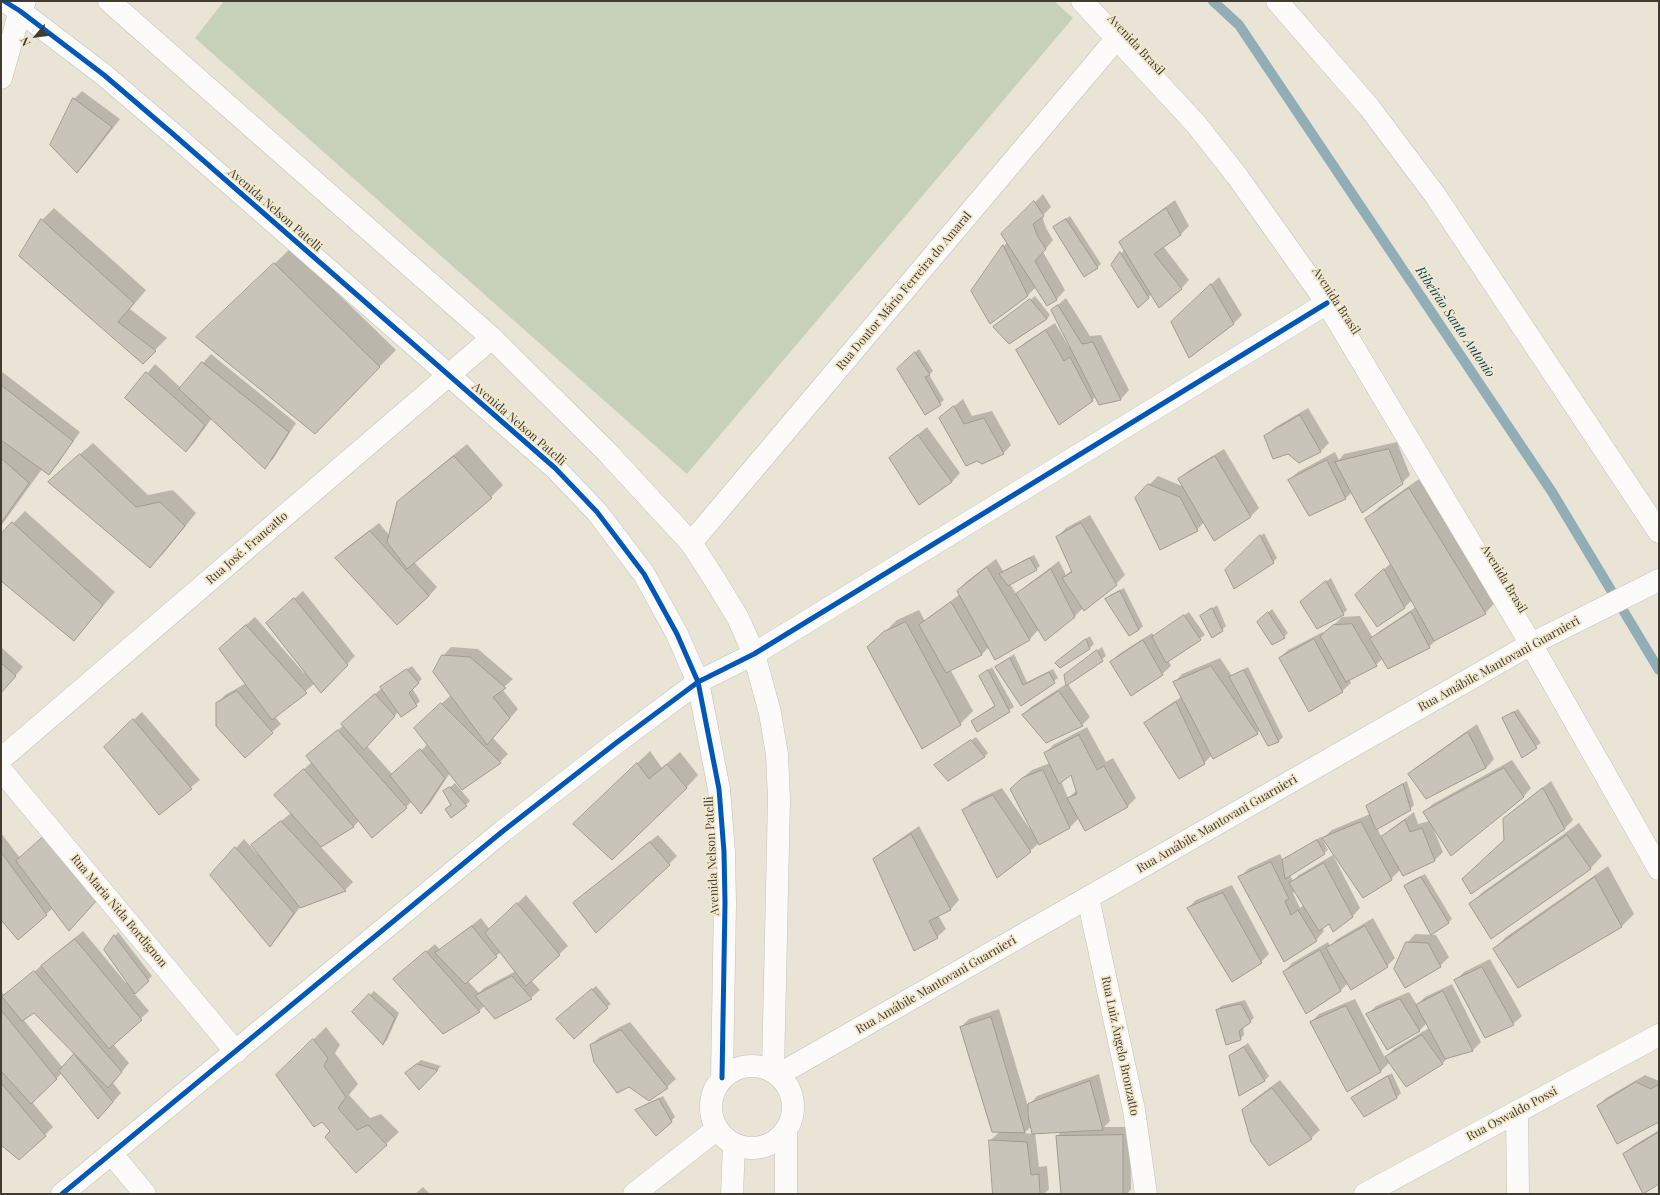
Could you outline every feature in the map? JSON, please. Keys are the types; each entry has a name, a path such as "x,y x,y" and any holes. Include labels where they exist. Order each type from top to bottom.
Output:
{"street":[{"path":"109,1 492,338 607,452 692,543 738,618 754,654 770,713 777,754 779,799 776,1073"},
{"name":"Avenida Brasil","path":"1082,1 1196,124 1237,176 1327,303 1538,640 1659,869"},
{"path":"1277,1 1369,107 1435,195 1659,532"},
{"path":"1,78 16,4"},
{"name":"Avenida Nelson Patelli","path":"16,4 168,129 555,468 597,512 644,574 677,634 698,682 718,789 724,852 725,902 722,1078"},
{"name":"Rua Doutor Mário Ferreira do Amaral","path":"692,543 1117,38"},
{"path":"62,1194 503,831 616,743 698,682 754,654 1327,303"},
{"name":"Rua José. Francatto","path":"1,759 492,338"},
{"name":"Rua Amábile Mantovani Guarnieri","path":"776,1073 1088,898 1538,640 1653,582"},
{"name":"Rua Maria Nida Bordignon","path":"1,770 236,1052"},
{"name":"Rua Luiz Ângelo Bronzatto","path":"1088,898 1134,1110 1146,1194"},
{"name":"Rua Oswaldo Possi","path":"1364,1194 1659,1034"},
{"path":"786,1131 774,1142 758,1148 750,1149 734,1144 724,1138 717,1129 711,1114 711,1098 717,1084 731,1071 741,1067 752,1066 763,1067 776,1073 787,1085 793,1100 792,1116 786,1131 786,1194"},
{"path":"1517,1111 1518,1194"},
{"path":"634,1194 717,1129"},
{"path":"732,1194 734,1144"},
{"path":"111,1153 145,1194"}],"green space":[{"path":"224,1 1054,1 1073,18 687,474 195,38"}],"building":[{"path":"73,98 112,127 77,173 50,145"},
{"path":"1034,201 1044,216 1033,224 1038,237 1046,249 1035,261 1057,300 1047,306 1001,234"},
{"path":"1166,208 1181,235 1154,254 1182,289 1159,308 1119,242"},
{"path":"41,219 134,303 118,322 156,351 143,364 19,256"},
{"path":"1066,219 1098,268 1084,277 1053,227"},
{"path":"1003,245 1028,296 990,324 971,291"},
{"path":"1120,252 1149,298 1138,308 1111,265"},
{"path":"274,263 380,367 315,434 196,337"},
{"path":"1211,284 1234,324 1189,358 1171,322"},
{"path":"1030,299 1047,319 1009,344 993,327"},
{"path":"1058,305 1082,344 1093,342 1121,400 1099,405 1051,310"},
{"path":"1046,330 1064,361 1070,357 1093,401 1059,425 1016,350"},
{"path":"915,352 930,375 925,377 941,405 925,415 897,369"},
{"path":"202,362 289,432 265,469 179,389"},
{"path":"146,372 205,425 186,452 125,398"},
{"path":"1,385 73,441 49,475 1,440"},
{"path":"954,406 964,424 984,418 1004,454 982,464 977,461 966,466 939,418"},
{"path":"1300,415 1321,452 1299,463 1288,454 1273,459 1264,436"},
{"path":"918,435 952,482 919,505 889,458"},
{"path":"1389,449 1403,484 1362,513 1335,462"},
{"path":"80,454 136,507 160,502 185,526 150,568 48,482"},
{"path":"454,456 492,498 407,569 387,542 397,502"},
{"path":"1215,456 1251,517 1214,541 1178,479"},
{"path":"1,458 29,483 1,523"},
{"path":"1327,460 1346,499 1309,516 1288,480"},
{"path":"1148,484 1180,497 1198,531 1160,550 1135,498"},
{"path":"1409,488 1486,614 1434,641 1365,519"},
{"path":"12,522 103,605 74,641 1,581 1,534"},
{"path":"1081,523 1117,585 1084,611 1062,578 1072,572 1056,537"},
{"path":"370,531 429,596 397,625 335,558"},
{"path":"1260,535 1274,563 1234,589 1225,570"},
{"path":"1030,558 1037,570 1008,586 999,574"},
{"path":"987,567 1030,640 995,660 957,591"},
{"path":"1051,569 1075,617 1045,641 1016,594"},
{"path":"1384,569 1405,608 1377,627 1355,595"},
{"path":"1326,581 1344,615 1317,629 1300,602"},
{"path":"1120,591 1139,630 1129,636 1105,599"},
{"path":"294,598 348,665 321,693 266,623"},
{"path":"951,602 982,655 946,673 919,625"},
{"path":"1212,608 1223,631 1212,638 1200,616"},
{"path":"1268,612 1285,638 1272,645 1257,622"},
{"path":"1411,612 1430,648 1388,669 1370,639"},
{"path":"1184,615 1201,640 1166,663 1152,637"},
{"path":"906,622 961,725 922,749 867,647 883,632"},
{"path":"1352,624 1377,666 1346,682 1320,636 1333,625"},
{"path":"246,625 307,693 272,720 219,649"},
{"path":"1086,639 1090,649 1060,668 1055,663"},
{"path":"1314,639 1343,692 1309,712 1279,658"},
{"path":"1143,640 1163,675 1131,696 1110,662"},
{"path":"1097,650 1103,661 1066,686 1064,675"},
{"path":"442,655 470,657 506,688 493,697 510,718 487,745 433,672"},
{"path":"1010,658 1023,685 1049,672 1055,683 1021,706 995,667"},
{"path":"1,663 16,676 1,693"},
{"path":"1211,666 1258,734 1213,759 1173,682"},
{"path":"407,669 419,683 409,693 417,706 401,717 380,687"},
{"path":"988,670 1010,712 977,732 971,721 995,706 979,676"},
{"path":"1244,670 1279,742 1268,746 1229,677"},
{"path":"237,691 273,733 245,758 216,726 216,703"},
{"path":"1059,691 1083,726 1046,743 1022,715"},
{"path":"375,694 395,716 364,750 341,724"},
{"path":"1176,702 1205,764 1179,779 1144,723"},
{"path":"441,703 501,763 462,790 414,728"},
{"path":"1514,712 1537,748 1522,758 1502,718"},
{"path":"133,719 192,789 159,815 104,747"},
{"path":"338,730 407,808 372,838 306,756"},
{"path":"1468,732 1486,768 1426,799 1408,774"},
{"path":"1079,735 1097,770 1104,766 1128,807 1085,831 1067,798 1077,794 1071,775 1059,784 1044,753"},
{"path":"971,740 985,757 948,781 934,765"},
{"path":"420,749 445,778 421,814 390,776"},
{"path":"637,763 649,779 667,764 687,788 612,860 573,824"},
{"path":"1504,768 1524,797 1451,856 1423,812"},
{"path":"304,769 354,827 321,847 274,795"},
{"path":"1043,770 1070,828 1039,845 1010,789 1022,778"},
{"path":"1403,784 1411,810 1376,830 1366,806"},
{"path":"450,787 467,806 451,818 445,809 451,805 443,791"},
{"path":"1543,788 1565,829 1471,894 1462,879 1504,840 1503,819"},
{"path":"993,795 1031,852 997,878 962,810"},
{"path":"1405,820 1410,832 1422,828 1435,861 1403,876 1381,837"},
{"path":"281,821 346,891 300,908 251,845"},
{"path":"1361,822 1392,880 1363,898 1322,838"},
{"path":"911,834 951,910 929,921 938,938 914,951 873,859"},
{"path":"1567,835 1591,869 1491,939 1469,904"},
{"path":"43,837 97,900 69,931 16,861"},
{"path":"1317,840 1325,854 1285,879 1282,860"},
{"path":"650,842 670,865 596,933 573,903"},
{"path":"235,847 294,913 270,947 210,875"},
{"path":"1,852 47,915 18,940 1,920"},
{"path":"1271,862 1289,899 1285,901 1291,915 1298,910 1317,941 1284,962 1238,877"},
{"path":"1324,863 1353,917 1333,932 1329,924 1319,931 1289,883"},
{"path":"1421,877 1449,923 1431,935 1404,886"},
{"path":"1595,877 1622,927 1518,988 1493,949"},
{"path":"1223,893 1262,963 1232,982 1187,908"},
{"path":"517,903 560,955 526,986 485,933"},
{"path":"472,926 497,957 465,984 435,953"},
{"path":"1365,926 1388,967 1351,990 1326,948"},
{"path":"114,935 149,981 135,994 104,950"},
{"path":"75,939 142,1020 109,1049 41,966"},
{"path":"1406,942 1428,943 1441,967 1405,988 1394,969"},
{"path":"1320,950 1341,991 1306,1014 1283,972"},
{"path":"426,951 480,1012 443,1034 393,979"},
{"path":"1482,967 1514,1025 1485,1038 1454,980"},
{"path":"34,971 122,1072 108,1088 34,1013 22,1021 2,997"},
{"path":"512,976 532,999 495,1019 475,996"},
{"path":"592,989 608,1008 574,1039 556,1019"},
{"path":"1443,991 1473,1051 1445,1059 1416,1005"},
{"path":"369,994 395,1018 383,1045 352,1012"},
{"path":"1400,999 1420,1031 1387,1050 1366,1014"},
{"path":"1241,1004 1251,1022 1239,1031 1241,1040 1226,1045 1216,1010"},
{"path":"1346,1006 1381,1072 1347,1092 1310,1022"},
{"path":"1,1010 57,1079 31,1104 1,1071"},
{"path":"991,1017 1025,1133 992,1132 960,1027"},
{"path":"621,1030 668,1088 649,1101 629,1087 617,1093 594,1062 590,1045"},
{"path":"1422,1035 1443,1064 1406,1087 1385,1057"},
{"path":"313,1039 328,1058 324,1066 346,1097 338,1108 357,1130 368,1125 387,1145 356,1173 325,1137 330,1131 322,1122 314,1127 276,1075"},
{"path":"1244,1047 1265,1081 1239,1096 1229,1056"},
{"path":"74,1054 113,1102 98,1119 59,1071"},
{"path":"417,1064 438,1070 419,1090 405,1073"},
{"path":"1388,1076 1397,1098 1364,1117 1351,1098"},
{"path":"1090,1081 1103,1130 1032,1134 1028,1115 1028,1104"},
{"path":"1636,1082 1651,1089 1659,1084 1659,1122 1617,1144 1597,1106"},
{"path":"1,1083 46,1136 19,1160 1,1145"},
{"path":"1272,1088 1312,1139 1269,1166 1251,1142 1242,1110"},
{"path":"659,1099 672,1122 656,1136 635,1110"},
{"path":"1659,1132 1659,1184 1643,1194 1623,1154"},
{"path":"1123,1135 1123,1194 1061,1194 1056,1136"},
{"path":"989,1140 1027,1142 1031,1175 1039,1174 1040,1194 993,1194"}],"waterway":[{"name":"Ribeirão Santo Antonio","path":"1213,1 1239,25 1552,492 1659,670"}],"cycle path":[{"path":"4,1 20,11 104,75 555,468 597,512 644,574 677,634 698,682 719,789 724,852 725,903 722,1078"},
{"path":"62,1194 503,831 616,743 698,682 754,654 1327,303"}]}
